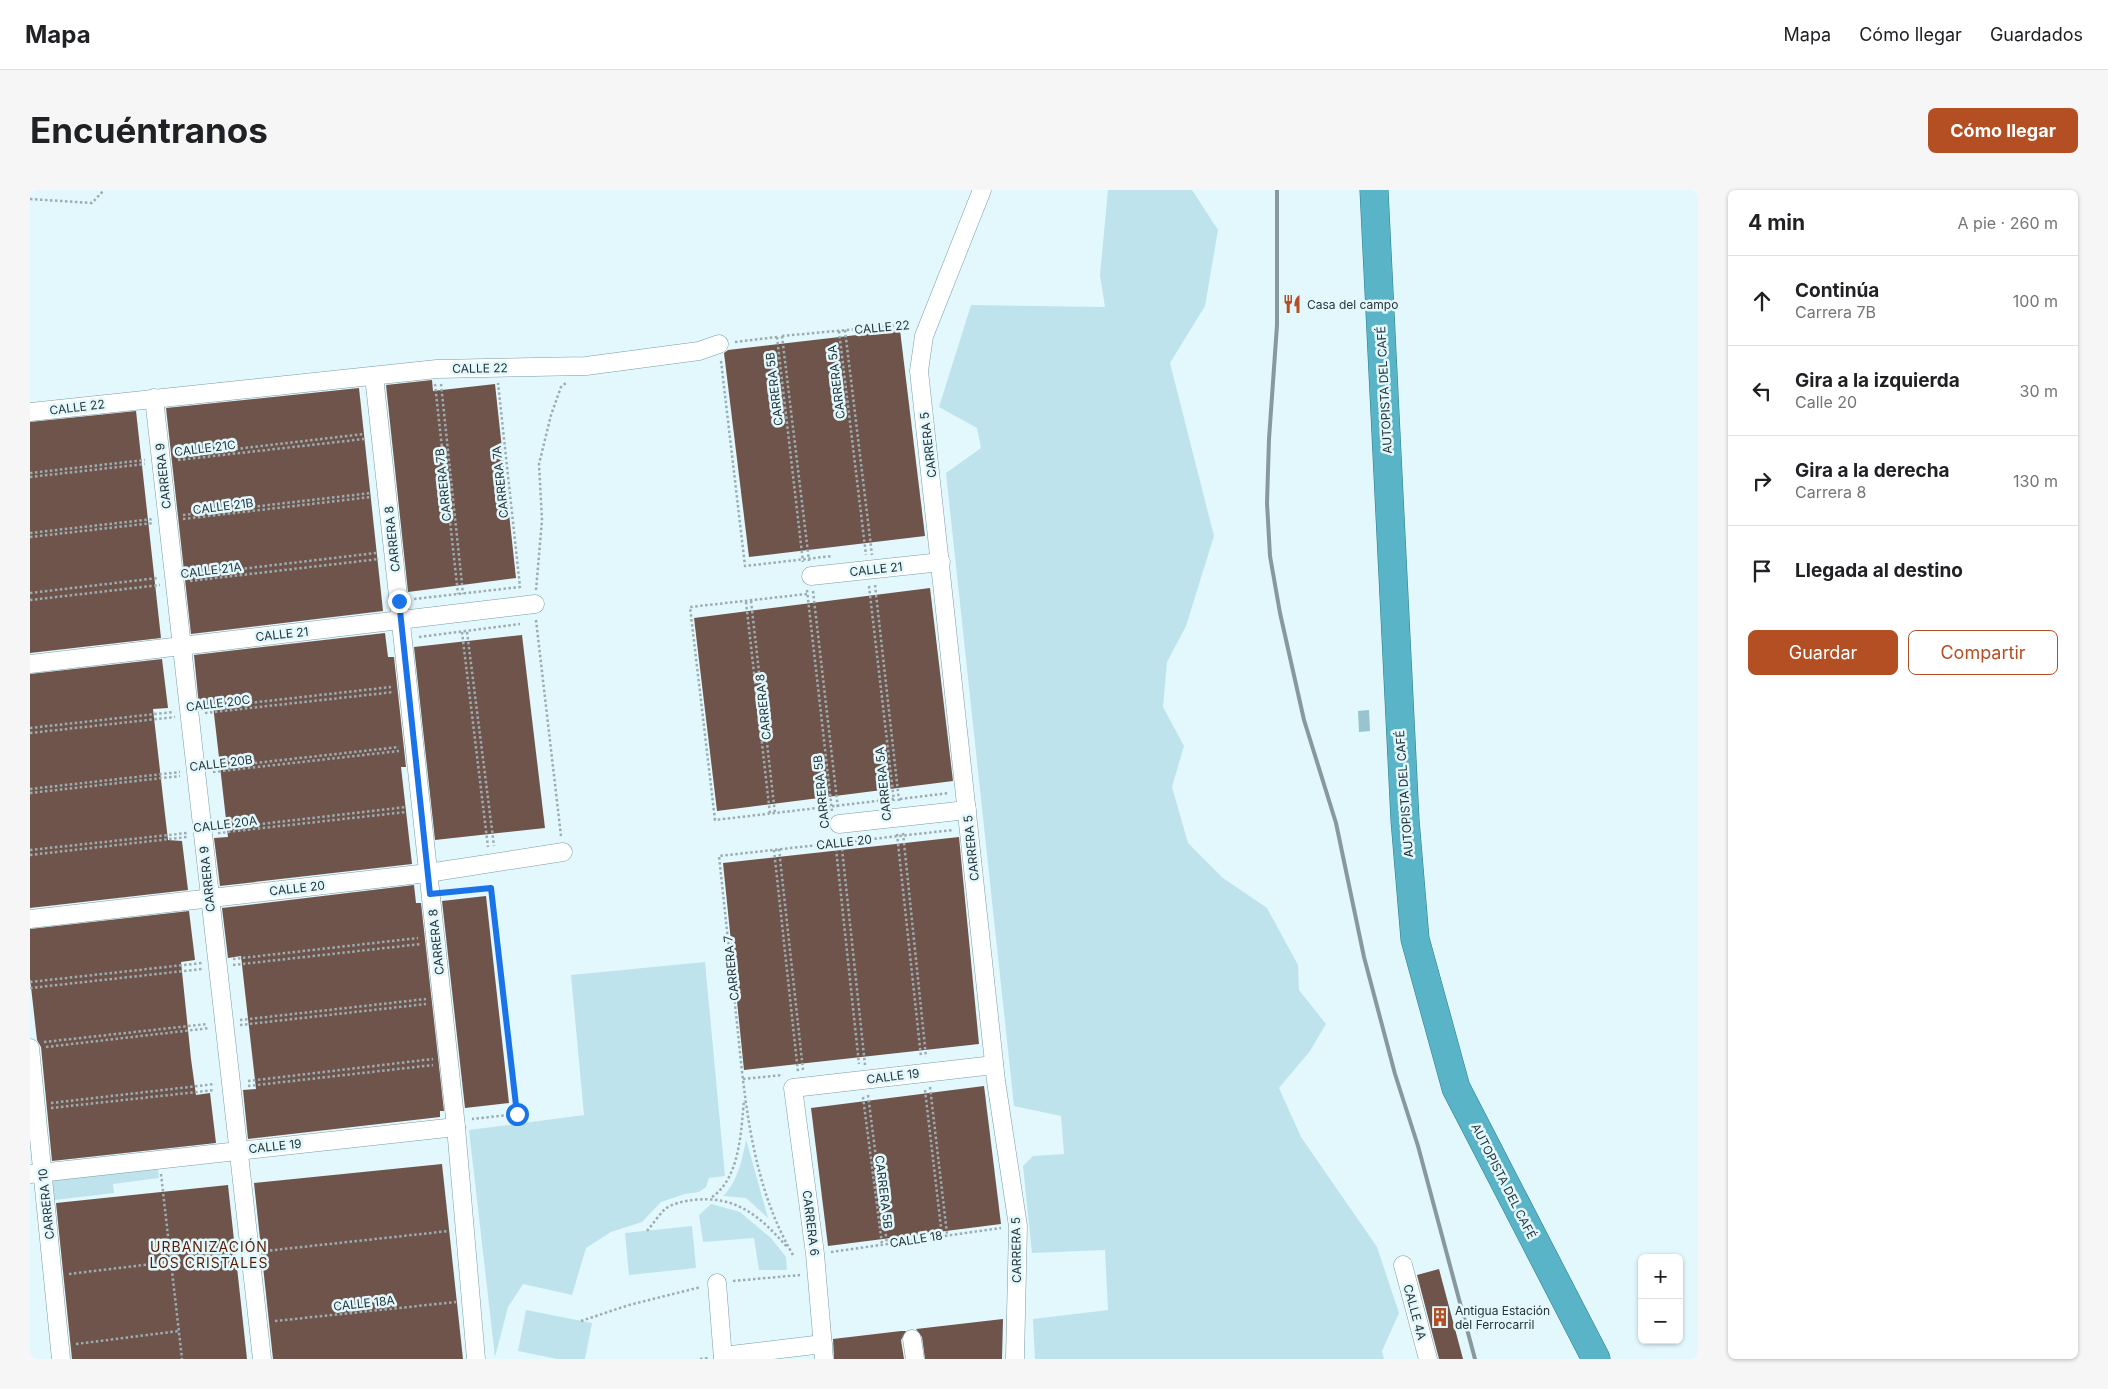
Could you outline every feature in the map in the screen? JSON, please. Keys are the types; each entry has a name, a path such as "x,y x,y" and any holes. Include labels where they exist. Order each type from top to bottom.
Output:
{"highway":[{"name":"AUTOPISTA DEL CAFÉ","path":"1374,190 1405,820 1415,939 1456,1088 1596,1359"}],"street":[{"name":"CARRERA 5","path":"982,190 927,329 919,370 994,1065 1018,1226 1015,1359"},
{"name":"CALLE 22","path":"30,412 437,369 586,366 699,351 719,344"},
{"name":"CARRERA 8","path":"374,376 456,1126 476,1359"},
{"name":"CARRERA 9","path":"154,398 262,1359"},
{"name":"CALLE 21","path":"807,576 941,562"},
{"name":"CALLE 21","path":"30,664 401,621 536,613"},
{"name":"CALLE 20","path":"835,825 967,810"},
{"name":"CALLE 20","path":"30,919 428,873 563,852"},
{"name":"CARRERA 10","path":"30,1048 36,1174 61,1352"},
{"name":"CALLE 19","path":"798,1087 994,1065"},
{"name":"CARRERA 6","path":"798,1087 823,1352"},
{"name":"CALLE 19","path":"36,1174 456,1126"},
{"name":"CALLE 4A","path":"1403,1264 1428,1359"},
{"path":"717,1283 723,1357 823,1352"},
{"path":"912,1339 914,1359"}],"path":[{"path":"30,199 92,203 98,199 104,190"},
{"name":"CALLE 22","path":"719,344 845,330 927,329"},
{"name":"CARRERA 5A","path":"845,330 894,799 903,836 942,1236"},
{"name":"CARRERA 5A","path":"839,331 899,799 898,836 925,1072 947,1234"},
{"name":"CARRERA 5B","path":"782,336 831,807 841,843 864,1079 887,1244"},
{"name":"CARRERA 5B","path":"777,337 837,806 836,844 882,1244"},
{"path":"719,344 745,566"},
{"name":"CARRERA 7A","path":"463,594 520,587 497,376"},
{"name":"CARRERA 7B","path":"435,383 458,594"},
{"name":"CARRERA 7B","path":"440,383 463,594"},
{"name":"CALLE 21C","path":"30,477 381,434"},
{"name":"CALLE 21C","path":"30,473 161,460"},
{"name":"CALLE 21B","path":"30,536 387,493"},
{"name":"CALLE 21B","path":"30,533 167,519"},
{"name":"CALLE 21A","path":"30,600 174,580 394,554"},
{"name":"CALLE 21A","path":"30,593 174,580 394,554"},
{"path":"399,601 463,594"},
{"name":"CARRERA 8","path":"751,601 775,814"},
{"name":"CARRERA 8","path":"746,602 770,814"},
{"path":"690,607 715,820 965,792"},
{"path":"403,638 467,632 536,613"},
{"path":"462,632 488,850"},
{"path":"467,632 494,850"},
{"name":"CALLE 20C","path":"30,728 408,687"},
{"name":"CALLE 20C","path":"30,733 189,712"},
{"name":"CALLE 20B","path":"30,789 415,747"},
{"name":"CALLE 20B","path":"30,793 195,772"},
{"name":"CALLE 20A","path":"30,855 421,808"},
{"name":"CALLE 20","path":"718,856 969,828"},
{"name":"CALLE 20A","path":"30,850 202,833"},
{"path":"774,850 798,1087"},
{"path":"779,850 798,1087"},
{"name":"CARRERA 7","path":"718,856 745,1096"},
{"path":"430,894 491,888 517,1114 464,1120 456,1126"},
{"path":"712,1198 721,1191 731,1170 739,1145 745,1096"},
{"path":"745,1096 759,1168 777,1228 793,1254"},
{"path":"159,1159 182,1359"},
{"path":"647,1231 665,1208 686,1200 712,1198 743,1206 772,1229 793,1254 816,1273"},
{"name":"CALLE 18","path":"815,1254 947,1234 1018,1226"},
{"path":"581,1321 629,1305 717,1283 816,1273"},
{"name":"CALLE 18A","path":"258,1323 471,1300"},
{"path":"61,1352 179,1331"}],"shaded area":[{"path":"1108,190 1192,190 1218,230 1205,306 1170,363 1214,536 1186,626 1167,662 1163,707 1184,746 1172,787 1188,843 1223,878 1267,908 1298,965 1299,990 1326,1024 1310,1051 1279,1088 1301,1137 1377,1247 1399,1313 1382,1351 1384,1359 1035,1359 1033,1319 1108,1310 1105,1250 1032,1253 1023,1166 1033,1156 1064,1154 1061,1116 1014,1106 946,473 981,448 977,428 939,407 971,305 1105,307 1100,275"},
{"path":"1369,710 1370,731 1359,732 1358,711"},
{"path":"705,962 725,1176 709,1178 706,1187 699,1192 685,1194 661,1202 642,1222 611,1232 586,1248 572,1295 523,1284 508,1307 495,1357 469,1130 584,1115 571,975"},
{"path":"746,1139 768,1218 746,1198 723,1196 736,1177"},
{"path":"157,1161 159,1178 113,1184 114,1193 55,1200 55,1213 48,1182 54,1174"},
{"path":"711,1204 740,1212 771,1238 786,1257 787,1270 759,1270 754,1238 703,1242 699,1215"},
{"path":"692,1226 696,1268 629,1275 625,1233"},
{"path":"526,1310 592,1323 585,1359 557,1359 518,1351"}],"building":[{"path":"900,330 925,536 749,557 724,353 728,350"},
{"path":"432,380 433,391 495,384 516,578 408,592 386,385"},
{"path":"359,388 383,611 191,634 166,408"},
{"path":"136,411 161,638 30,653 30,422"},
{"path":"930,588 953,781 717,811 694,618"},
{"path":"385,633 388,657 394,657 406,767 401,767 412,864 220,886 214,838 228,837 213,705 199,706 194,655"},
{"path":"522,635 545,828 435,840 414,647"},
{"path":"162,659 168,708 153,709 168,840 182,841 188,890 30,908 30,674"},
{"path":"959,837 979,1044 744,1070 723,863"},
{"path":"414,885 416,903 421,903 444,1111 440,1111 440,1117 248,1139 243,1090 256,1089 241,956 228,958 222,908"},
{"path":"486,896 509,1103 465,1108 442,901"},
{"path":"189,911 195,960 181,962 191,1059 196,1095 210,1093 216,1143 52,1161 41,1047 37,1040 30,978 30,929"},
{"path":"984,1086 1001,1224 828,1246 811,1108"},
{"path":"442,1164 463,1359 273,1359 254,1183"},
{"path":"228,1185 247,1359 72,1359 56,1203"},
{"name":"Antigua Estación del Ferrocarril","path":"1439,1269 1463,1359 1439,1359 1417,1275"},
{"path":"1003,1319 1002,1359 925,1359 922,1337 916,1329"},
{"path":"906,1331 901,1340 904,1359 834,1359 833,1339"}],"railway":[{"path":"1277,190 1277,325 1269,439 1267,503 1270,556 1280,613 1304,720 1336,823 1364,957 1395,1074 1418,1146 1475,1359"}],"place":[{"name":"Casa del campo","path":"1292,304"},
{"name":"Antigua Estación del Ferrocarril","path":"1440,1317"}],"district":[{"name":"URBANIZACIÓN LOS CRISTALES","path":"209,1254"}],"route":[{"path":"399,601 430,894 491,888 517,1114"}]}
